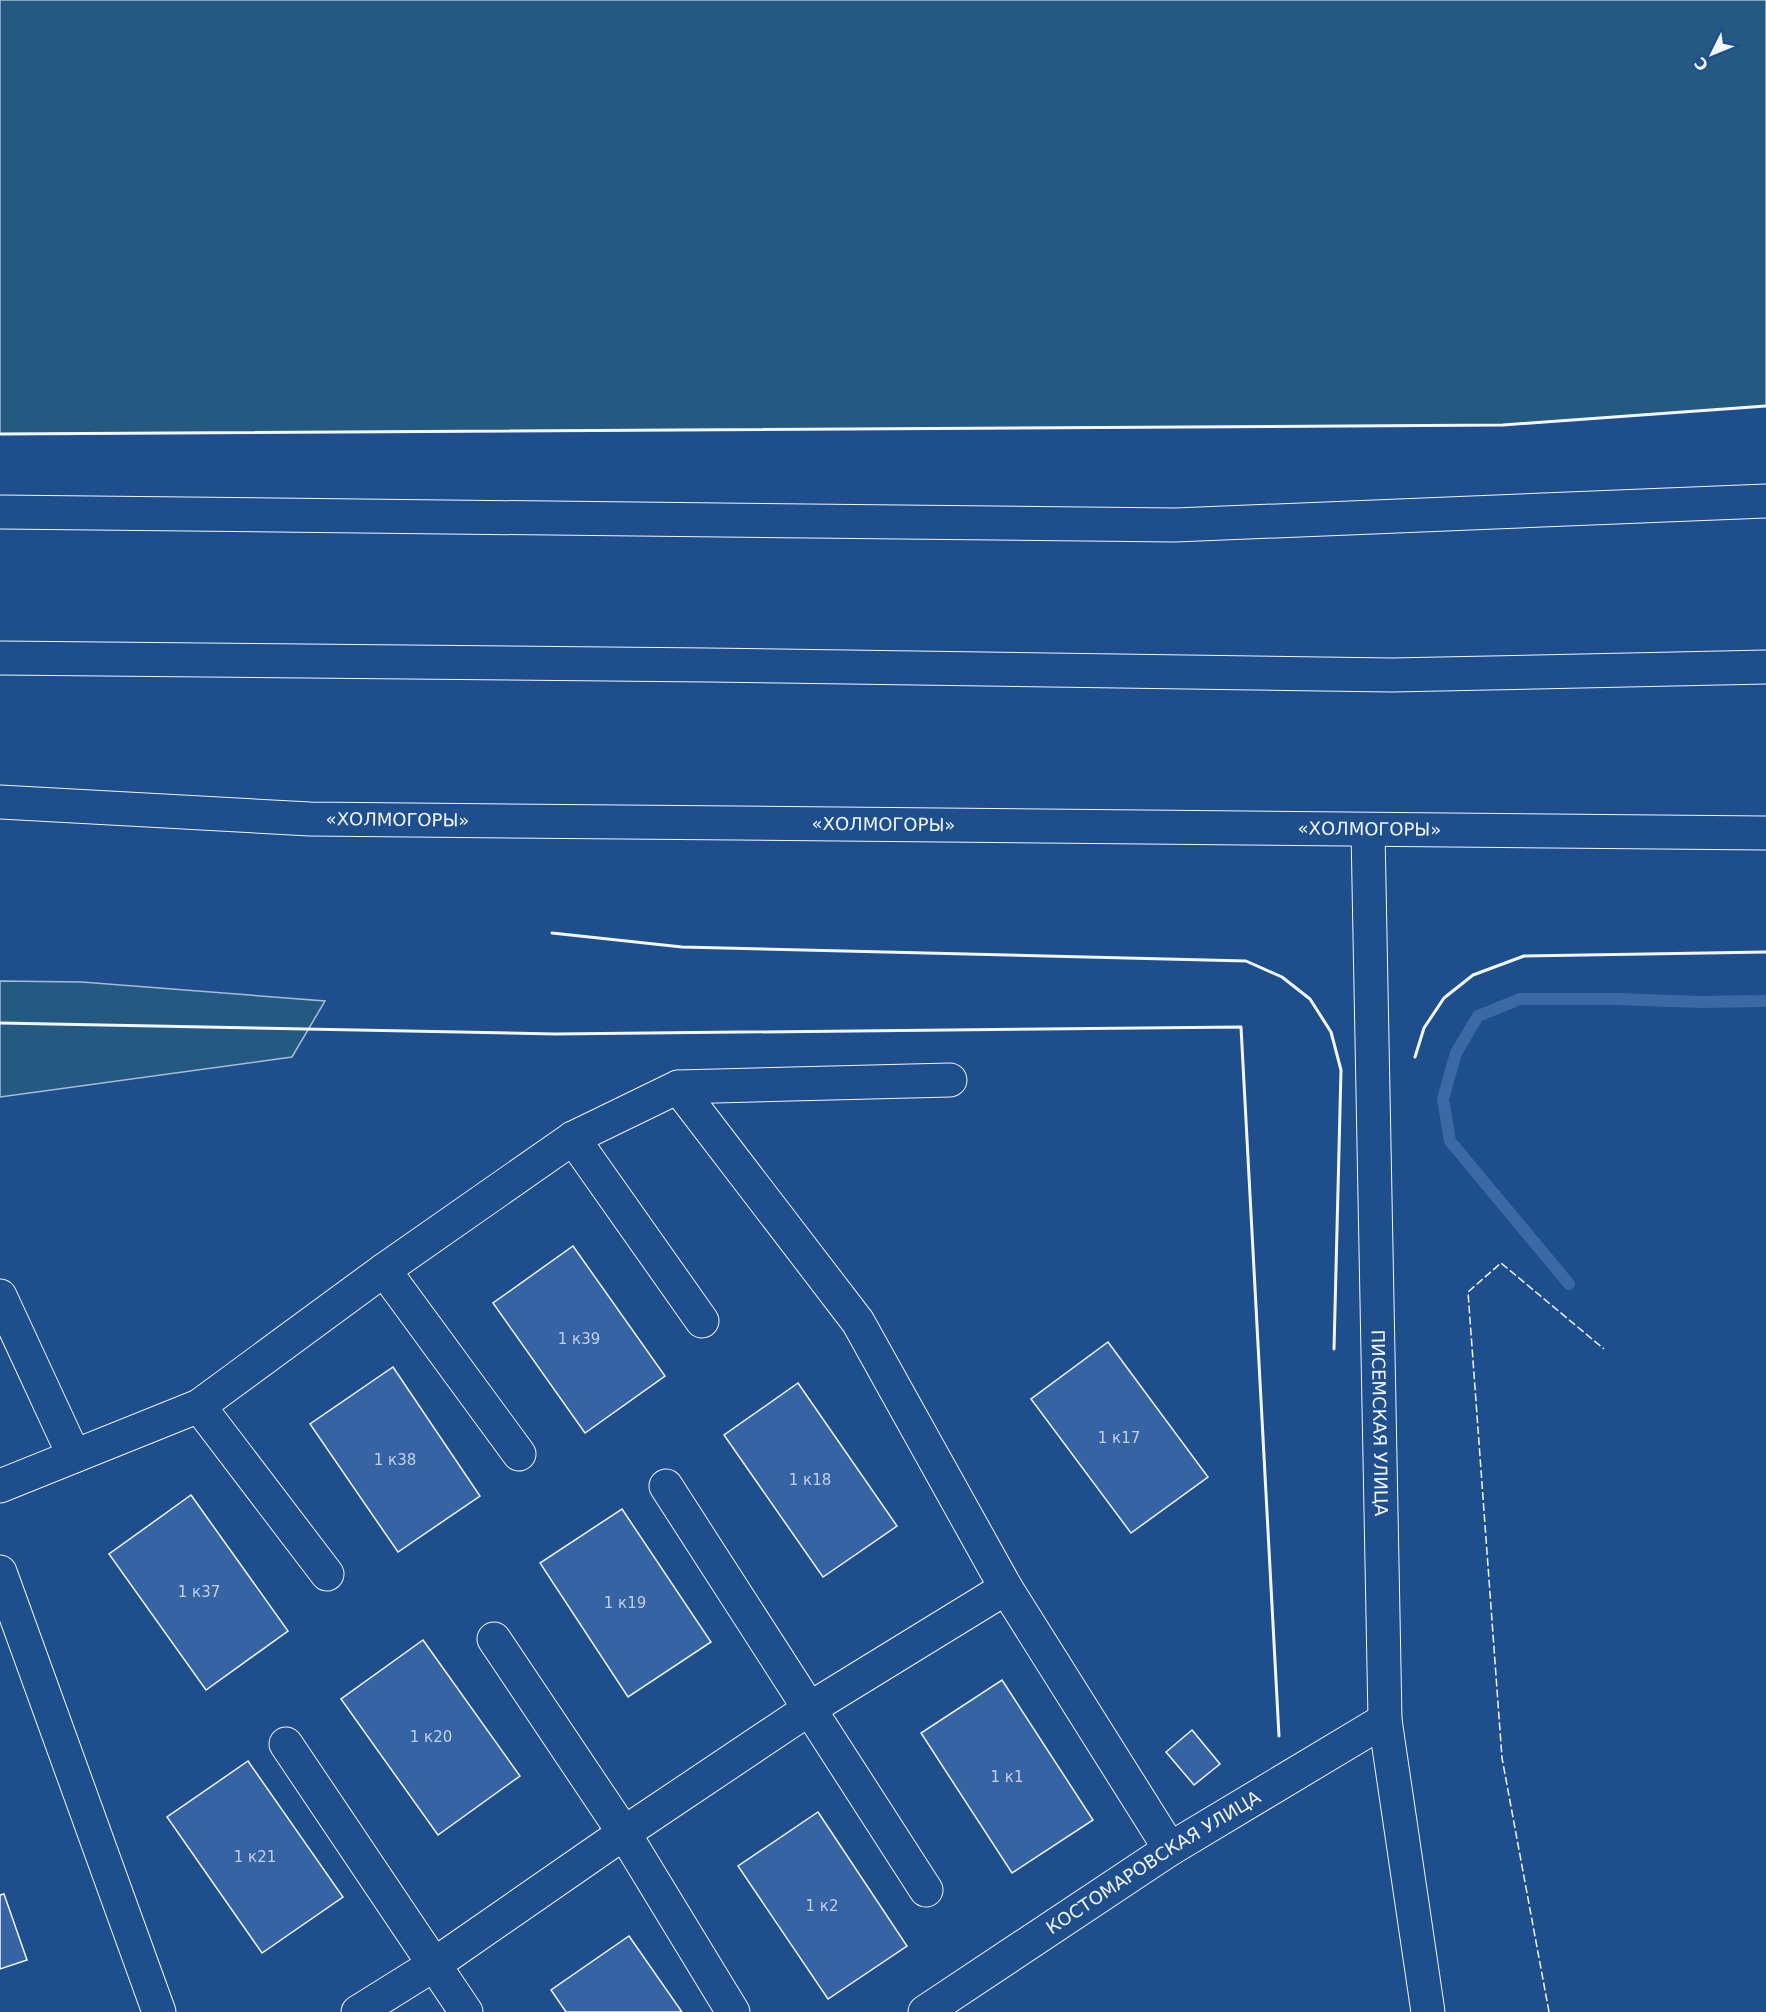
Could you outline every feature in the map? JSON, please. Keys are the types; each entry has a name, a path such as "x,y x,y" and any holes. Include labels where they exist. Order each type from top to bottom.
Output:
{"main road":[{"path":"0,512 1175,525 1766,501"},
{"path":"0,658 1392,675 1766,667"},
{"name":"«ХОЛМОГОРЫ»","path":"0,802 310,819 1766,834"},
{"name":"ПИСЕМСКАЯ УЛИЦА","path":"1368,831 1385,1720 1428,2012"},
{"path":"0,1486 199,1406 384,1270 573,1138 678,1087 950,1080"},
{"path":"678,1087 858,1322 1006,1588 1170,1849"},
{"path":"573,1138 702,1321"},
{"path":"384,1270 519,1455"},
{"path":"0,1296 74,1456"},
{"path":"199,1406 327,1574"},
{"path":"666,1486 926,1890"},
{"path":"0,1572 159,2012"},
{"path":"358,2012 435,1964 624,1833 809,1710 1006,1588"},
{"path":"494,1639 624,1833 733,2012"},
{"name":"КОСТОМАРОВСКАЯ УЛИЦА","path":"925,2012 1170,1849 1385,1720"},
{"path":"286,1744 466,2012"}],"shaded area":[{"path":"0,0 1766,0 1766,406 1503,425 0,434"},
{"path":"0,981 82,982 325,1001 292,1057 0,1097"}],"building":[{"path":"573,1246 665,1376 585,1433 493,1303"},
{"path":"1108,1342 1208,1477 1131,1533 1031,1399"},
{"path":"393,1367 480,1496 398,1552 310,1424"},
{"path":"798,1383 897,1526 823,1577 724,1435"},
{"path":"191,1495 288,1631 206,1690 109,1554"},
{"path":"622,1509 711,1642 628,1697 540,1563"},
{"path":"423,1640 520,1776 438,1835 341,1699"},
{"path":"1002,1680 1093,1820 1012,1873 921,1733"},
{"path":"1192,1730 1220,1764 1194,1785 1166,1752"},
{"path":"248,1761 343,1897 262,1953 167,1817"},
{"path":"818,1812 907,1946 828,1999 738,1866"},
{"path":"4,1894 27,1960 0,1969 0,1895"},
{"path":"629,1936 682,2012 566,2012 551,1990"}],"waterway":[{"path":"1569,1284 1450,1141 1443,1099 1456,1053 1478,1016 1520,999 1766,1001"}],"fence":[{"path":"1549,2012 1502,1758 1468,1292 1501,1263 1604,1349"}],"wall":[{"path":"0,434 1503,425 1766,406"},
{"path":"552,933 682,947 1246,961 1282,977 1310,999 1331,1032 1341,1070 1334,1349"},
{"path":"1415,1057 1424,1028 1444,998 1473,975 1524,956 1766,952"},
{"path":"0,1023 555,1034 1241,1027 1279,1736"}]}
